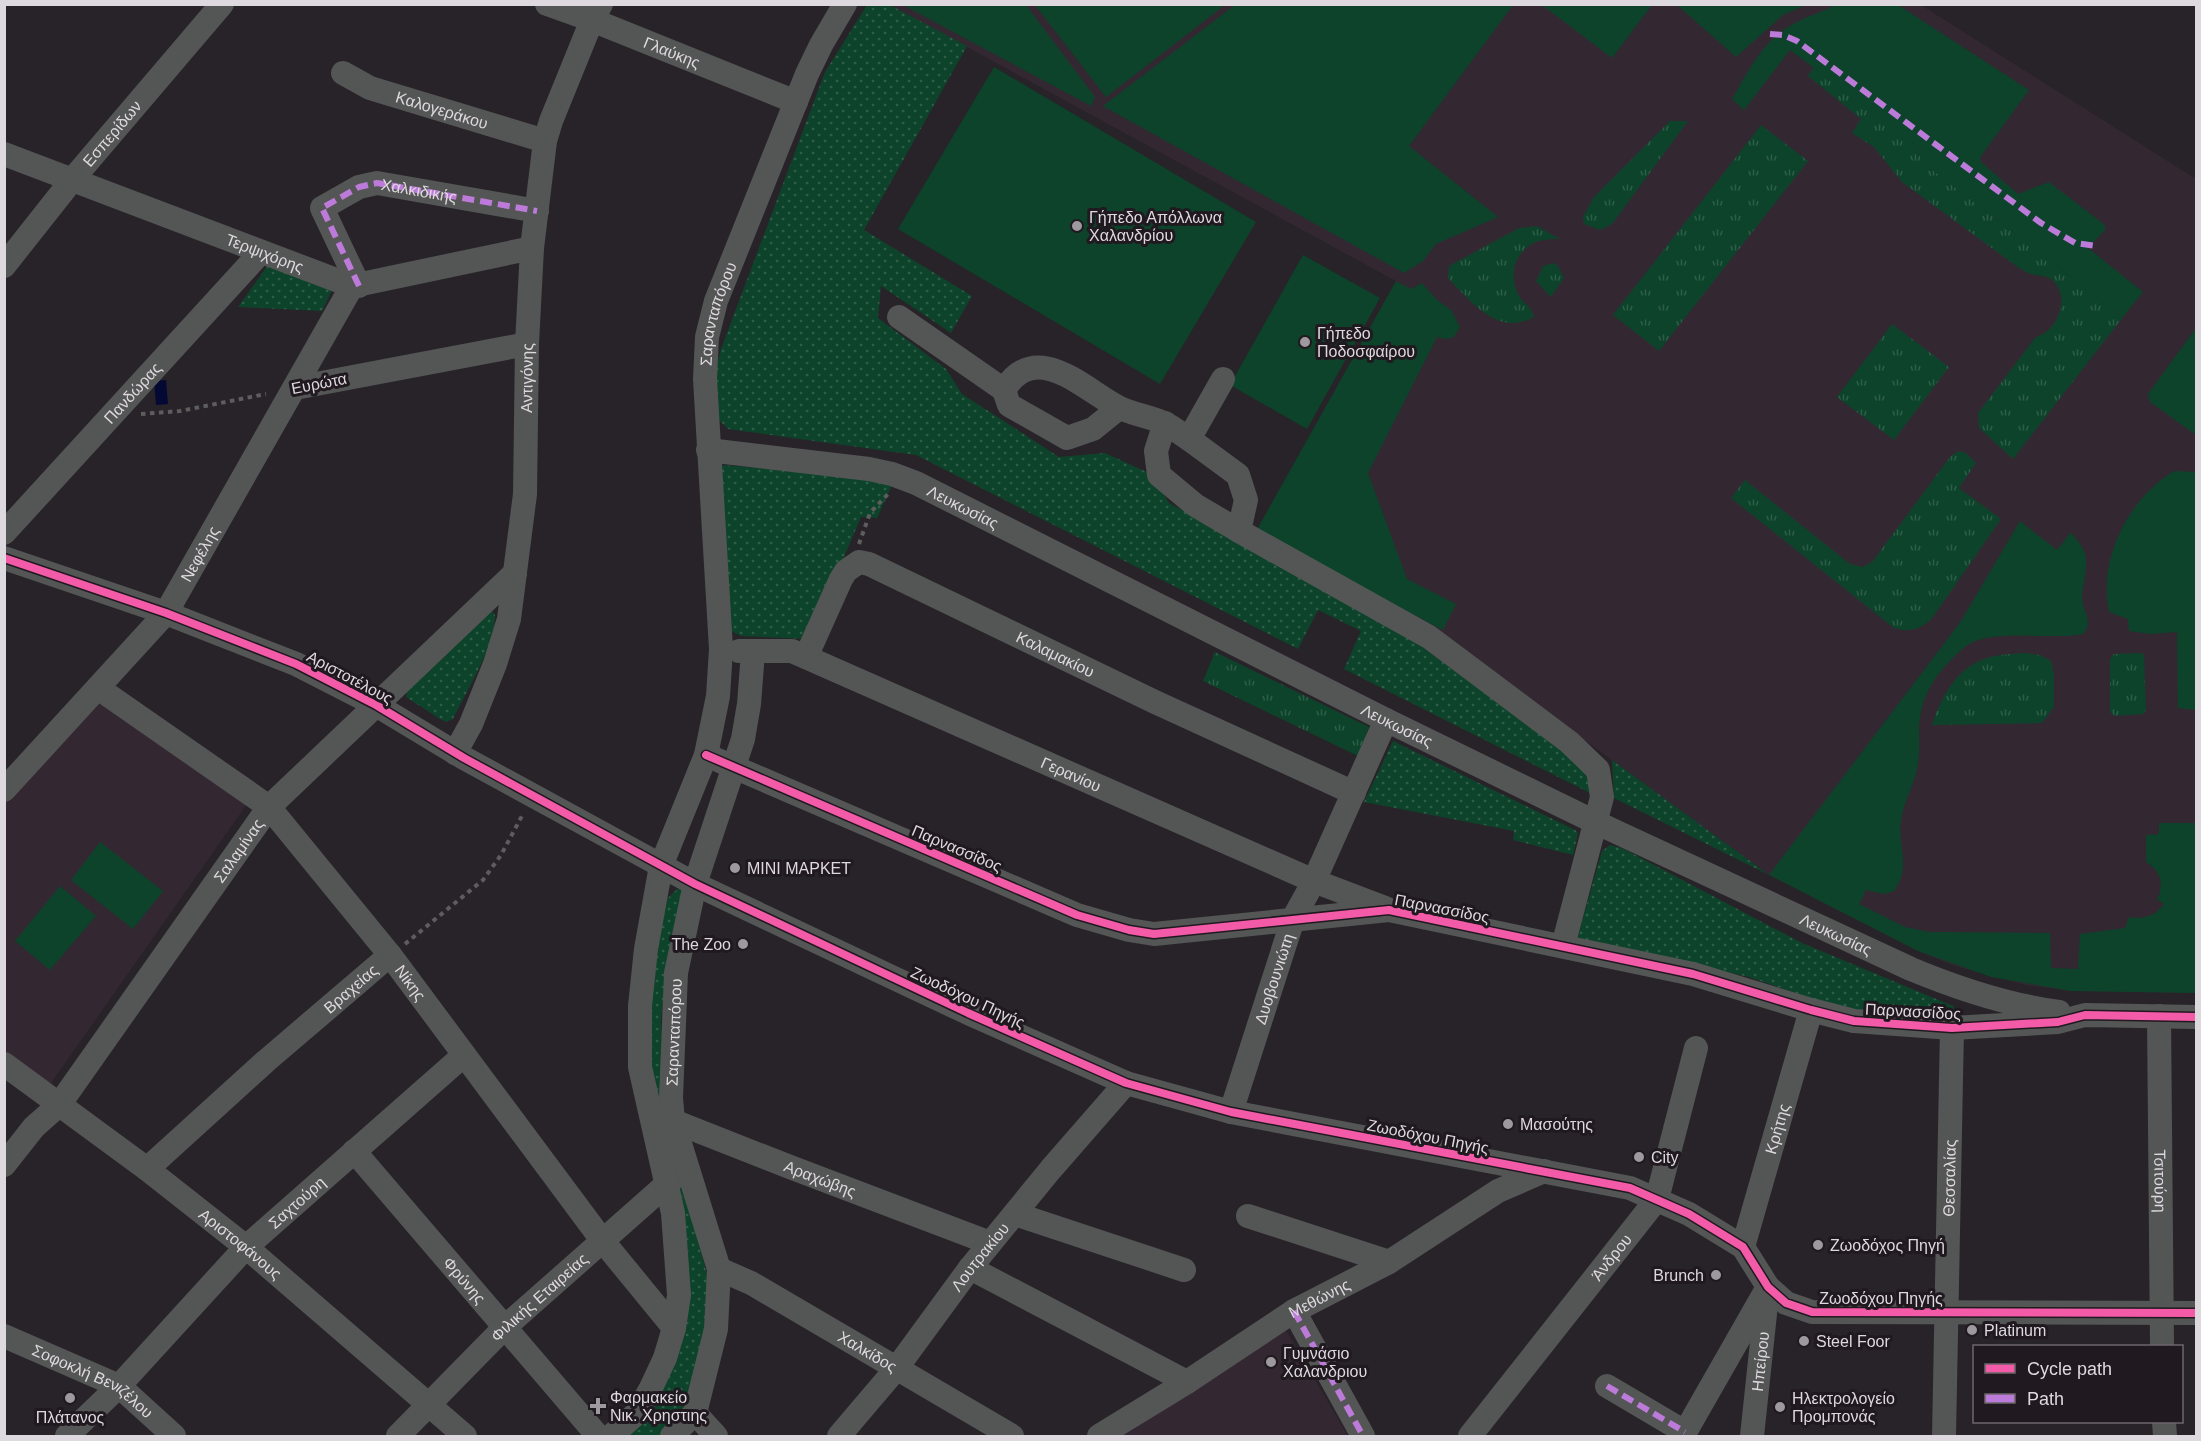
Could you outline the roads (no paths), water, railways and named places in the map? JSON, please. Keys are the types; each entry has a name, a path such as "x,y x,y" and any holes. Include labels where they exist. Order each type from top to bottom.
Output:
{"street":[{"name":"Εσπερίδων","path":"4,266 72,180 222,4"},
{"name":"Γλαύκης","path":"547,4 596,12 796,102"},
{"name":"Σαρανταπόρου","path":"672,1437 695,1413 716,1329 719,1269 688,1167 662,1121 640,1067 640,1006 646,949 661,866 706,755 718,696 721,649 708,450 705,379 707,337 716,301 796,102 821,45 845,4"},
{"name":"Αντιγόνης","path":"455,753 471,724 495,664 509,619 525,494 527,344 532,248 545,141 596,12"},
{"name":"Καλογεράκου","path":"343,73 370,88 545,141"},
{"name":"Τερψιχόρης","path":"4,154 355,286"},
{"name":"Χαλκιδικής","path":"355,286 322,208 358,187 377,183 537,211"},
{"path":"355,286 532,248"},
{"name":"Πανδώρας","path":"4,533 261,252"},
{"name":"Νεφέλης","path":"4,790 166,613 355,286"},
{"path":"899,316 1004,390 1009,405 1066,438 1093,429 1119,408"},
{"name":"Ευρώτα","path":"295,388 527,344"},
{"path":"1004,390 1012,377 1034,367 1066,373 1119,408 1165,423 1238,475 1246,500 1239,531"},
{"path":"1189,439 1223,379"},
{"path":"1165,423 1156,451 1159,475 1195,505 1429,637 1569,742 1598,770 1602,796 1563,946"},
{"name":"Λευκωσίας","path":"708,450 870,469 904,479 1595,822 1911,969 1955,987 2013,1004 2085,1015"},
{"name":"Αριστοτέλους","path":"4,558 166,613 296,664 376,705 455,753 661,866"},
{"name":"Καλαμακίου","path":"806,657 846,571 859,562 869,564 1155,702 1354,793"},
{"name":"Σαλαμίνας","path":"4,1165 34,1127 59,1105 269,807 515,573"},
{"path":"721,649 753,652"},
{"name":"Γερανίου","path":"753,652 792,651 1314,881 1389,910"},
{"name":"Σαρανταπόρου","path":"611,1437 637,1413 650,1390 665,1358 680,1296 674,1213 668,1182 662,1121 671,1098 676,972 695,884 743,739 749,704 753,652"},
{"name":"Νίκης","path":"98,688 269,807 390,956 602,1240 674,1328"},
{"name":"Δυοβουνιώτη","path":"1231,1112 1293,919 1314,881 1386,720"},
{"name":"Παρνασσίδος","path":"706,755 1077,915 1110,925 1154,934 1389,910 1693,974 1811,1011 1854,1021 1952,1028 2058,1022 2085,1015 2196,1017"},
{"name":"Ζωοδόχου Πηγής","path":"661,866 968,1013 1126,1083 1231,1112 1630,1188 1689,1214 1743,1247 1768,1287 1786,1303 1812,1312 2196,1313"},
{"name":"Βραχείας","path":"147,1169 266,1061 390,956"},
{"name":"Κρήτης","path":"1743,1247 1811,1011"},
{"name":"Τσιτούρη","path":"2159,1016 2162,1345"},
{"name":"Θεσσαλίας","path":"1944,1437 1952,1028"},
{"name":"Άνδρου","path":"1470,1437 1657,1199 1696,1048"},
{"name":"Σαχτούρη","path":"67,1437 119,1386 246,1247 464,1055"},
{"name":"Αριστοφάνους","path":"4,1064 147,1169 246,1247 465,1437"},
{"name":"Λουτρακίου","path":"839,1437 896,1369 990,1243 1126,1083"},
{"name":"Αραχώβης","path":"662,1121 990,1243"},
{"name":"Φρύνης","path":"354,1151 598,1437"},
{"name":"Φιλικής Εταιρείας","path":"398,1437 505,1327 668,1182 688,1167"},
{"name":"Μεθώνης","path":"1099,1437 1294,1311 1389,1262 1498,1191 1544,1171"},
{"path":"1015,1214 1184,1270"},
{"path":"1248,1216 1389,1262"},
{"path":"970,1268 1187,1382"},
{"name":"Χαλκίδος","path":"719,1269 751,1283 1012,1437"},
{"path":"1607,1386 1684,1434 1768,1287"},
{"name":"Ηπείρου","path":"1752,1437 1768,1287"},
{"path":"1294,1311 1363,1437"},
{"name":"Σοφοκλή Βενιζέλου","path":"4,1336 119,1386 174,1437"},
{"path":"695,1413 716,1437"}],"place":[{"name":"Γήπεδο Απόλλωνα Χαλανδρίου","path":"1077,226"},
{"name":"Γήπεδο Ποδοσφαίρου","path":"1305,342"},
{"name":"ΜΙΝΙ ΜΑΡΚΕΤ","path":"735,868"},
{"name":"The Zoo","path":"743,944"},
{"name":"Μασούτης","path":"1508,1124"},
{"name":"City","path":"1639,1157"},
{"name":"Ζωοδόχος Πηγή","path":"1818,1245"},
{"name":"Brunch","path":"1716,1275"},
{"name":"Platinum","path":"1972,1330"},
{"name":"Steel Foor","path":"1804,1341"},
{"name":"Γυμνάσιο Χαλανδριου","path":"1271,1362"},
{"name":"Πλάτανος","path":"70,1398"},
{"name":"Φαρμακείο Νικ. Χρηστιης","path":"598,1406"},
{"name":"Ηλεκτρολογείο Προμπονάς","path":"1780,1407"}]}
